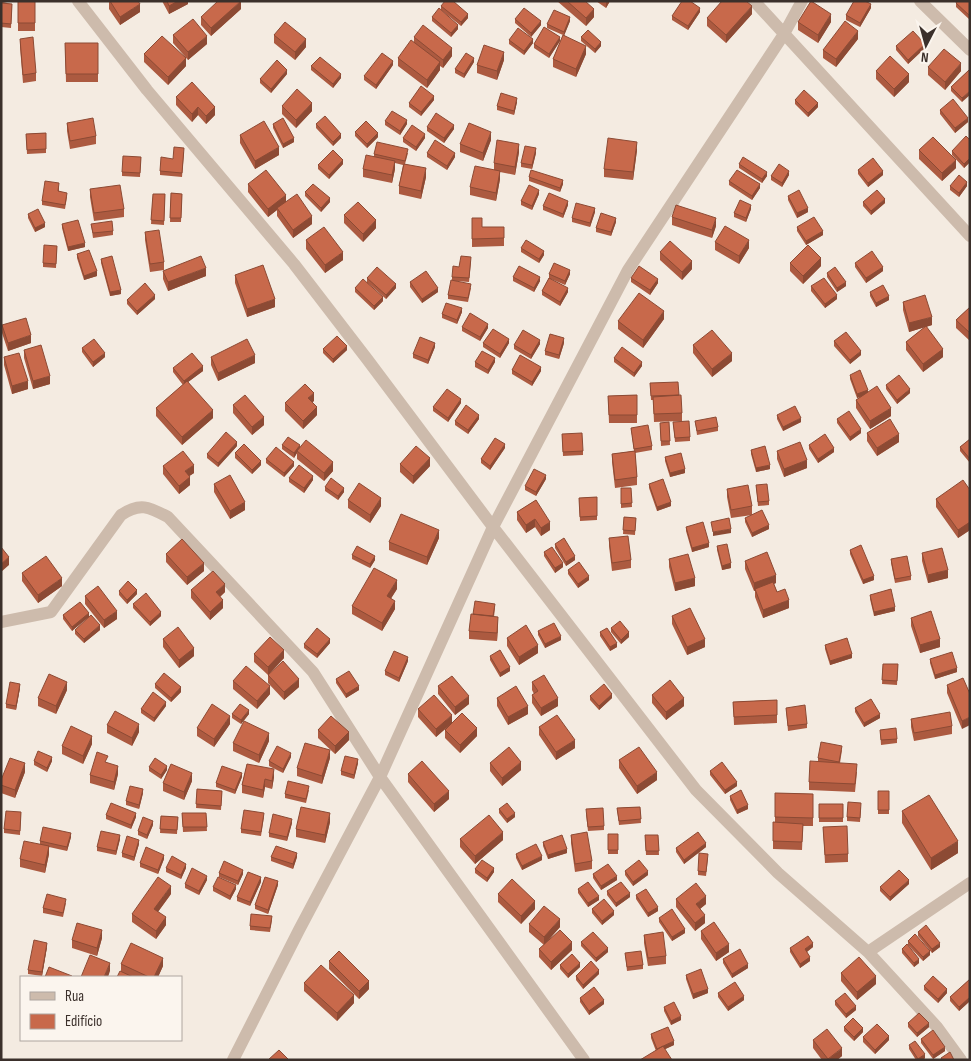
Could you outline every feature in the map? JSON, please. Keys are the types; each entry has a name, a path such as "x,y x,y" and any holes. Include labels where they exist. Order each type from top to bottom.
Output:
{"street":[{"path":"78,1 148,90 294,264 368,359 493,527 696,790 778,873 868,952 937,1027 961,1060"},
{"path":"754,1 970,236"},
{"path":"233,1060 298,930 380,778 493,527 628,270 784,34 802,1"},
{"path":"920,1 970,50"},
{"path":"1,622 51,612 121,516 129,510 139,506 151,508 168,517 313,672 380,778 584,1060"},
{"path":"868,952 970,883"}],"building":[{"path":"18,1 35,1 35,23 18,23"},
{"path":"110,1 138,1 140,4 120,17"},
{"path":"167,1 178,1 169,6"},
{"path":"218,1 241,1 211,28 201,17"},
{"path":"445,1 453,1 468,14 461,22 441,6"},
{"path":"567,1 585,1 594,9 586,18"},
{"path":"682,1 690,1 700,8 688,26 672,16"},
{"path":"722,1 746,1 752,6 726,35 707,18"},
{"path":"811,1 831,14 818,35 798,22"},
{"path":"854,1 865,1 871,4 860,23 846,15"},
{"path":"957,1 970,1 970,16 956,3"},
{"path":"1,3 12,4 11,24 1,23"},
{"path":"439,8 458,25 451,33 432,17"},
{"path":"524,8 541,21 531,33 515,19"},
{"path":"554,10 570,17 564,32 547,24"},
{"path":"193,19 207,36 188,52 173,35"},
{"path":"845,21 858,31 836,59 823,50"},
{"path":"285,22 306,39 295,52 274,35"},
{"path":"423,25 452,48 443,60 414,37"},
{"path":"544,27 560,37 549,54 534,44"},
{"path":"518,28 533,39 524,51 509,40"},
{"path":"588,30 601,42 595,49 581,37"},
{"path":"913,31 925,44 908,60 896,46"},
{"path":"563,35 586,46 576,69 553,59"},
{"path":"162,36 186,58 168,77 144,54"},
{"path":"33,37 36,73 23,75 20,39"},
{"path":"411,40 440,62 427,80 398,58"},
{"path":"65,43 98,43 98,74 66,74"},
{"path":"484,45 504,52 497,71 477,65"},
{"path":"944,49 961,63 945,82 928,67"},
{"path":"382,53 393,61 376,85 364,76"},
{"path":"466,53 474,58 464,74 455,69"},
{"path":"890,56 909,74 894,89 876,71"},
{"path":"320,57 341,74 333,84 311,66"},
{"path":"277,60 287,70 271,89 260,79"},
{"path":"969,70 970,91 962,98 951,87"},
{"path":"192,82 215,107 206,116 198,107 192,114 176,97"},
{"path":"421,86 434,96 421,112 409,103"},
{"path":"297,89 312,103 296,120 282,106"},
{"path":"804,90 818,103 808,113 795,100"},
{"path":"501,93 517,98 514,111 497,106"},
{"path":"953,99 968,118 955,128 940,110"},
{"path":"392,111 407,120 400,131 385,121"},
{"path":"436,113 454,125 444,138 427,127"},
{"path":"325,116 341,134 333,142 316,124"},
{"path":"93,118 96,136 70,141 67,123"},
{"path":"283,118 294,138 283,144 273,124"},
{"path":"264,121 279,147 255,161 240,135"},
{"path":"366,121 378,133 367,144 355,132"},
{"path":"469,123 491,132 483,153 460,144"},
{"path":"412,125 425,134 416,147 403,138"},
{"path":"46,133 46,149 27,150 26,134"},
{"path":"966,136 970,140 970,158 964,164 952,151"},
{"path":"933,137 956,160 942,173 919,150"},
{"path":"608,138 637,142 633,172 604,169"},
{"path":"435,140 455,153 447,166 427,153"},
{"path":"497,140 519,144 515,167 494,163"},
{"path":"377,142 408,149 405,161 374,154"},
{"path":"525,146 536,148 532,165 521,163"},
{"path":"174,147 184,148 182,173 160,171 161,157 173,159"},
{"path":"333,150 343,160 329,175 318,165"},
{"path":"366,155 395,161 392,175 363,169"},
{"path":"123,156 141,157 140,173 122,172"},
{"path":"743,157 767,172 762,179 739,164"},
{"path":"873,158 883,171 868,183 858,170"},
{"path":"404,164 426,168 421,191 399,186"},
{"path":"779,164 789,171 782,183 771,176"},
{"path":"475,166 500,171 496,193 470,187"},
{"path":"266,170 286,195 268,209 248,184"},
{"path":"531,170 563,180 560,188 529,177"},
{"path":"737,170 760,184 752,196 729,181"},
{"path":"959,175 967,182 959,193 950,186"},
{"path":"45,181 59,183 58,191 67,193 65,205 42,201"},
{"path":"313,184 330,198 321,208 305,192"},
{"path":"120,185 124,209 94,213 90,189"},
{"path":"529,185 539,190 532,206 521,201"},
{"path":"799,190 808,208 797,213 788,196"},
{"path":"877,190 885,199 871,211 863,202"},
{"path":"171,193 182,194 181,218 170,218"},
{"path":"549,193 568,201 563,214 543,206"},
{"path":"153,194 165,194 164,221 151,220"},
{"path":"297,194 312,216 293,230 277,208"},
{"path":"740,200 751,205 746,218 734,213"},
{"path":"358,202 376,220 363,234 344,215"},
{"path":"576,203 595,208 590,223 572,218"},
{"path":"676,205 716,218 712,230 672,217"},
{"path":"38,209 45,223 35,228 28,214"},
{"path":"601,213 616,218 611,232 596,228"},
{"path":"814,217 823,231 806,241 797,227"},
{"path":"472,218 482,218 482,227 504,227 504,238 472,239"},
{"path":"78,220 85,243 68,247 62,224"},
{"path":"112,221 113,231 93,233 91,224"},
{"path":"725,226 749,240 739,256 715,242"},
{"path":"324,227 343,252 325,265 306,240"},
{"path":"159,230 164,262 150,264 145,232"},
{"path":"526,240 544,251 539,259 521,248"},
{"path":"670,241 692,261 682,272 660,252"},
{"path":"44,245 57,246 56,264 43,263"},
{"path":"808,245 821,258 803,276 790,263"},
{"path":"89,250 97,271 84,276 77,254"},
{"path":"872,251 883,267 866,278 855,263"},
{"path":"112,256 121,290 110,292 101,259"},
{"path":"201,256 206,268 168,282 163,271"},
{"path":"461,256 471,257 469,278 452,277 453,266 459,267"},
{"path":"554,263 570,270 565,281 549,274"},
{"path":"263,265 275,299 247,309 235,275"},
{"path":"519,266 540,277 534,288 513,277"},
{"path":"639,266 658,279 650,290 631,278"},
{"path":"377,267 396,284 386,295 367,278"},
{"path":"835,267 846,282 837,288 827,273"},
{"path":"426,271 438,288 422,299 410,282"},
{"path":"549,278 568,288 560,302 542,291"},
{"path":"824,278 837,295 825,304 811,286"},
{"path":"363,279 383,297 374,306 355,288"},
{"path":"451,280 471,284 468,298 448,295"},
{"path":"145,283 155,295 137,311 127,300"},
{"path":"883,285 889,296 876,303 870,292"},
{"path":"639,293 664,311 643,340 618,321"},
{"path":"925,295 932,317 909,323 903,302"},
{"path":"446,303 462,308 457,320 442,314"},
{"path":"970,307 970,333 956,320"},
{"path":"470,313 488,324 480,337 462,327"},
{"path":"26,318 31,335 8,343 2,325"},
{"path":"926,326 943,349 923,364 906,342"},
{"path":"493,329 509,339 500,354 483,343"},
{"path":"523,330 540,340 531,355 514,345"},
{"path":"712,330 732,353 712,369 693,345"},
{"path":"846,332 861,351 850,360 834,341"},
{"path":"550,334 564,338 559,355 545,351"},
{"path":"337,336 347,346 333,359 323,349"},
{"path":"420,337 435,343 428,360 413,354"},
{"path":"94,339 105,353 93,362 82,348"},
{"path":"247,339 255,355 218,373 211,357"},
{"path":"41,345 50,376 33,381 24,350"},
{"path":"622,347 642,362 634,373 614,358"},
{"path":"482,351 495,358 488,370 475,362"},
{"path":"19,353 28,381 12,386 4,357"},
{"path":"192,353 203,366 184,381 173,368"},
{"path":"520,355 541,367 532,382 512,370"},
{"path":"860,370 868,390 857,394 850,375"},
{"path":"899,375 910,389 897,400 886,385"},
{"path":"187,381 213,410 182,437 156,408"},
{"path":"678,382 679,395 651,396 650,383"},
{"path":"305,384 314,393 308,398 317,407 303,421 285,403"},
{"path":"877,386 891,408 870,421 856,400"},
{"path":"447,389 461,399 448,418 433,407"},
{"path":"245,395 264,417 252,427 233,405"},
{"path":"637,395 637,415 609,415 608,396"},
{"path":"681,395 682,413 654,414 653,397"},
{"path":"466,405 479,415 468,430 455,421"},
{"path":"795,406 801,418 783,427 777,415"},
{"path":"849,411 861,429 850,437 837,419"},
{"path":"716,417 718,427 697,431 695,421"},
{"path":"890,419 899,434 877,448 867,433"},
{"path":"689,421 690,437 675,438 673,422"},
{"path":"669,422 670,441 661,441 660,423"},
{"path":"648,425 652,446 634,449 631,428"},
{"path":"226,432 237,442 218,463 207,454"},
{"path":"582,433 583,451 563,452 562,434"},
{"path":"825,434 834,448 818,459 809,445"},
{"path":"288,437 300,445 294,453 282,445"},
{"path":"495,438 505,444 490,466 481,459"},
{"path":"970,439 970,459 960,447"},
{"path":"306,440 333,462 324,473 297,451"},
{"path":"800,442 807,460 784,469 777,451"},
{"path":"244,444 261,461 252,470 235,453"},
{"path":"416,446 430,458 413,476 400,464"},
{"path":"765,446 770,465 756,468 751,450"},
{"path":"276,447 294,462 284,473 266,459"},
{"path":"183,451 194,465 185,471 190,477 179,486 163,466"},
{"path":"635,451 637,477 615,480 612,454"},
{"path":"681,453 685,469 670,473 665,457"},
{"path":"299,465 313,476 304,488 289,478"},
{"path":"534,469 546,475 536,492 525,486"},
{"path":"230,475 245,502 230,511 214,484"},
{"path":"331,478 344,488 338,496 325,487"},
{"path":"663,479 671,502 657,507 649,484"},
{"path":"963,480 970,490 970,522 958,530 936,499"},
{"path":"359,483 381,498 370,515 348,500"},
{"path":"767,484 769,501 758,502 756,485"},
{"path":"748,485 752,506 731,510 727,489"},
{"path":"621,488 631,488 632,503 621,504"},
{"path":"597,497 597,516 580,517 579,498"},
{"path":"536,500 550,522 541,528 535,519 526,525 517,512"},
{"path":"762,510 769,525 752,533 745,518"},
{"path":"401,514 439,530 427,557 389,542"},
{"path":"624,517 636,518 635,531 623,530"},
{"path":"729,518 731,529 713,532 711,522"},
{"path":"703,522 709,543 692,548 686,527"},
{"path":"628,536 631,560 612,563 609,538"},
{"path":"564,538 575,556 566,562 555,544"},
{"path":"182,539 204,563 187,577 166,554"},
{"path":"727,544 731,563 722,566 717,546"},
{"path":"861,545 874,576 863,580 850,550"},
{"path":"357,546 375,556 370,564 352,555"},
{"path":"1,547 9,557 1,564"},
{"path":"552,547 563,563 555,568 544,552"},
{"path":"942,548 948,570 928,575 922,553"},
{"path":"767,552 776,575 754,583 745,561"},
{"path":"688,554 695,578 675,583 669,559"},
{"path":"46,556 62,578 38,595 22,573"},
{"path":"907,556 911,576 895,579 891,559"},
{"path":"579,562 589,576 578,584 568,570"},
{"path":"374,568 397,580 387,596 395,601 382,623 352,606"},
{"path":"213,571 225,584 216,592 223,600 210,612 191,590"},
{"path":"128,581 137,590 127,600 119,591"},
{"path":"773,582 777,592 785,589 789,600 763,610 755,589"},
{"path":"98,586 117,611 104,620 85,596"},
{"path":"891,589 895,607 874,612 870,595"},
{"path":"146,593 161,612 150,622 133,604"},
{"path":"475,601 495,604 493,616 473,614"},
{"path":"80,602 89,613 72,627 63,615"},
{"path":"690,608 705,639 687,647 672,616"},
{"path":"931,611 940,639 920,645 911,618"},
{"path":"471,614 498,617 497,633 469,631"},
{"path":"91,615 100,625 84,639 75,630"},
{"path":"620,621 629,632 621,640 611,628"},
{"path":"554,623 561,636 545,644 538,631"},
{"path":"526,625 538,645 519,657 507,638"},
{"path":"178,627 194,648 179,660 163,639"},
{"path":"317,628 330,639 317,654 304,644"},
{"path":"607,628 617,643 610,647 600,632"},
{"path":"270,637 284,650 268,667 254,654"},
{"path":"847,638 852,654 830,661 825,645"},
{"path":"500,650 510,667 500,673 490,656"},
{"path":"394,651 408,657 399,678 385,671"},
{"path":"952,652 957,668 935,675 930,659"},
{"path":"283,661 299,679 284,692 268,675"},
{"path":"883,664 898,664 897,681 882,680"},
{"path":"246,666 270,686 257,701 233,681"},
{"path":"349,671 359,686 346,694 336,679"},
{"path":"164,673 181,687 171,698 155,684"},
{"path":"49,674 67,682 56,706 38,698"},
{"path":"544,675 558,698 541,708 532,695 538,691 532,682"},
{"path":"452,676 469,696 455,707 438,686"},
{"path":"963,678 970,694 970,717 962,721 947,685"},
{"path":"670,680 684,698 666,712 652,695"},
{"path":"10,682 20,684 16,706 6,704"},
{"path":"604,684 612,694 599,706 590,696"},
{"path":"516,686 528,706 508,717 497,698"},
{"path":"153,692 166,702 154,718 141,709"},
{"path":"434,695 452,715 436,729 418,709"},
{"path":"871,699 880,714 864,723 855,708"},
{"path":"777,700 777,715 734,717 733,702"},
{"path":"212,704 230,716 214,739 197,728"},
{"path":"240,704 249,710 241,720 232,714"},
{"path":"805,705 807,724 788,726 786,708"},
{"path":"115,711 139,724 132,738 107,725"},
{"path":"950,712 952,726 914,733 911,719"},
{"path":"462,713 477,728 460,745 445,730"},
{"path":"557,715 575,740 556,752 539,727"},
{"path":"331,716 349,732 335,746 318,730"},
{"path":"244,721 269,733 259,755 233,743"},
{"path":"71,726 92,736 83,756 62,746"},
{"path":"896,728 897,739 881,740 880,730"},
{"path":"821,742 842,746 839,762 818,758"},
{"path":"305,743 330,750 322,776 297,768"},
{"path":"277,746 291,753 283,769 269,761"},
{"path":"509,747 521,762 502,778 490,763"},
{"path":"639,747 657,772 637,786 619,760"},
{"path":"38,751 52,757 47,768 34,761"},
{"path":"97,752 108,756 105,762 118,766 114,782 90,775"},
{"path":"345,756 358,759 354,775 341,771"},
{"path":"10,758 25,763 15,790 1,785 1,780"},
{"path":"155,758 167,766 161,775 149,767"},
{"path":"422,761 449,791 434,804 408,774"},
{"path":"810,761 857,764 855,784 809,782"},
{"path":"722,762 737,782 725,790 710,771"},
{"path":"171,764 192,773 184,792 163,783"},
{"path":"247,764 274,769 272,781 265,779 263,790 242,785"},
{"path":"222,766 242,773 235,790 216,783"},
{"path":"288,781 309,786 306,799 285,794"},
{"path":"130,786 143,789 139,805 126,801"},
{"path":"197,789 222,791 221,806 196,804"},
{"path":"741,790 748,805 737,810 730,796"},
{"path":"878,791 889,791 889,810 878,810"},
{"path":"775,793 813,794 813,818 775,817"},
{"path":"929,795 958,841 931,858 902,811"},
{"path":"848,802 861,803 860,818 847,817"},
{"path":"111,803 136,813 131,825 106,815"},
{"path":"507,803 515,813 507,819 499,809"},
{"path":"819,804 843,804 843,818 819,818"},
{"path":"301,807 330,813 325,835 296,829"},
{"path":"640,807 641,819 619,821 617,808"},
{"path":"603,808 604,826 588,827 586,809"},
{"path":"244,810 264,813 261,832 241,829"},
{"path":"6,811 21,812 20,831 4,829"},
{"path":"182,813 206,813 207,827 183,827"},
{"path":"273,814 292,819 287,837 269,833"},
{"path":"489,815 503,832 475,856 460,839"},
{"path":"161,816 178,817 177,830 160,829"},
{"path":"143,817 153,821 147,835 138,831"},
{"path":"773,822 803,824 802,842 773,841"},
{"path":"847,826 848,854 825,855 823,827"},
{"path":"43,827 71,833 67,847 40,841"},
{"path":"101,831 120,835 116,851 97,847"},
{"path":"587,832 592,861 575,864 571,835"},
{"path":"698,832 706,843 684,860 676,848"},
{"path":"608,834 618,834 618,850 608,850"},
{"path":"562,835 567,849 548,855 543,842"},
{"path":"645,835 658,835 659,851 646,851"},
{"path":"127,836 139,840 134,857 122,853"},
{"path":"24,841 49,846 45,865 20,859"},
{"path":"536,844 542,856 522,866 516,854"},
{"path":"276,846 297,853 293,864 271,857"},
{"path":"146,847 164,855 158,870 140,863"},
{"path":"699,853 708,854 706,872 698,871"},
{"path":"172,856 186,864 181,875 166,868"},
{"path":"482,860 494,868 487,878 475,869"},
{"path":"639,860 648,871 633,882 625,871"},
{"path":"224,861 243,870 238,881 219,873"},
{"path":"608,864 617,876 601,886 593,874"},
{"path":"192,868 207,876 199,891 185,884"},
{"path":"899,870 909,880 890,897 880,887"},
{"path":"248,872 261,877 250,902 237,897"},
{"path":"158,877 171,886 154,909 166,917 156,931 132,914"},
{"path":"218,877 236,885 230,896 213,887"},
{"path":"265,877 278,881 268,910 255,905"},
{"path":"512,879 535,901 521,916 498,894"},
{"path":"588,882 599,896 588,903 578,889"},
{"path":"621,882 630,893 616,903 607,891"},
{"path":"696,883 706,896 696,904 705,915 695,923 676,899"},
{"path":"646,889 658,907 648,913 636,895"},
{"path":"47,894 66,899 63,913 43,908"},
{"path":"604,899 614,911 602,921 592,909"},
{"path":"544,906 560,919 544,937 529,924"},
{"path":"672,909 685,929 672,937 659,918"},
{"path":"251,914 272,916 270,928 250,926"},
{"path":"714,922 729,944 716,953 701,931"},
{"path":"77,923 102,930 97,948 72,940"},
{"path":"926,925 940,943 932,949 918,932"},
{"path":"560,930 572,942 551,962 539,949"},
{"path":"593,932 608,948 596,958 581,942"},
{"path":"663,932 666,956 648,958 644,935"},
{"path":"915,934 930,951 923,957 908,941"},
{"path":"808,936 813,943 805,949 810,957 800,964 790,948"},
{"path":"34,940 47,943 42,972 28,970"},
{"path":"131,943 163,958 154,976 147,976 121,964"},
{"path":"907,944 919,959 914,963 902,949"},
{"path":"740,949 748,964 732,974 723,959"},
{"path":"339,951 369,981 359,991 329,961"},
{"path":"641,951 643,965 627,967 625,953"},
{"path":"572,954 580,963 568,974 560,965"},
{"path":"90,955 110,963 104,976 81,976"},
{"path":"859,957 876,976 857,992 841,973"},
{"path":"591,961 599,970 583,985 576,976"},
{"path":"321,965 354,995 337,1013 304,983"},
{"path":"49,967 72,976 45,976"},
{"path":"701,969 708,989 693,994 686,975"},
{"path":"120,971 131,976 118,976"},
{"path":"933,976 947,989 938,999 924,986"},
{"path":"970,979 970,997 959,1007 950,997"},
{"path":"735,982 744,996 728,1007 718,993"},
{"path":"594,987 604,1000 589,1011 580,998"},
{"path":"845,993 856,1006 846,1014 835,1001"},
{"path":"674,1002 681,1016 671,1021 664,1007"},
{"path":"919,1013 929,1023 917,1033 908,1023"},
{"path":"853,1018 863,1028 854,1037 844,1027"},
{"path":"877,1024 889,1036 875,1050 863,1037"},
{"path":"668,1027 674,1041 657,1049 651,1034"},
{"path":"827,1029 842,1048 828,1059 813,1040"},
{"path":"933,1030 945,1047 933,1055 921,1039"},
{"path":"915,1041 925,1054 918,1059 909,1045"},
{"path":"663,1046 672,1060 640,1060"},
{"path":"279,1050 289,1060 268,1060"},
{"path":"950,1052 954,1060 942,1060 941,1058"}]}
